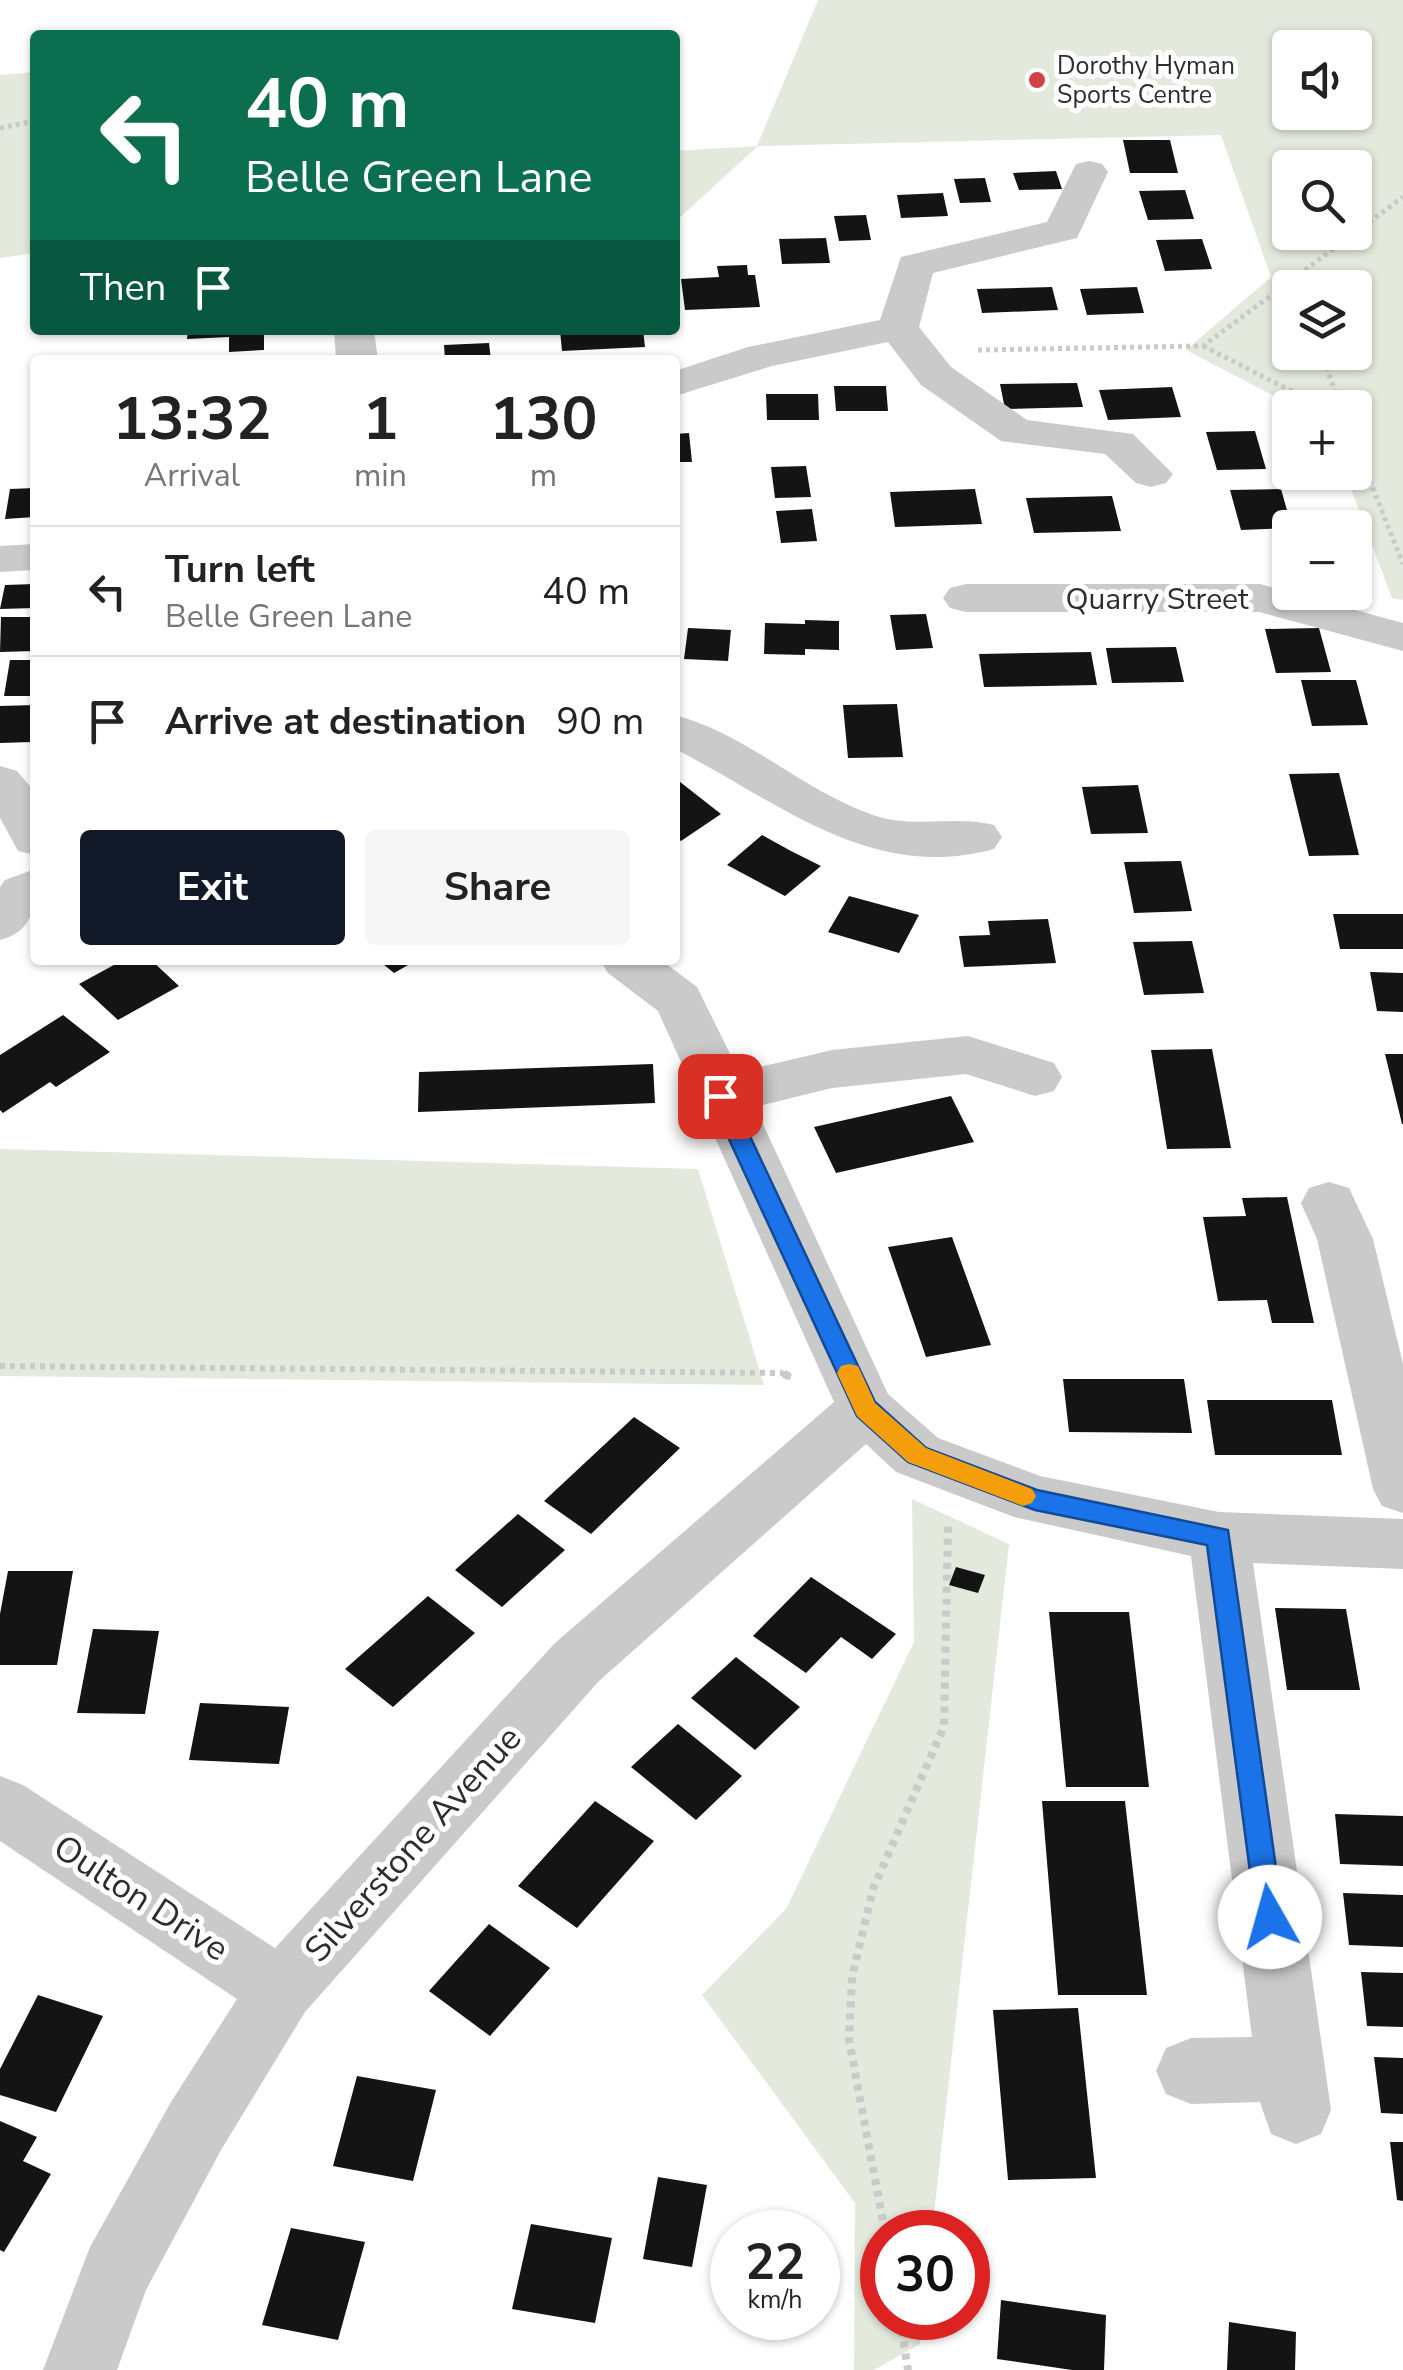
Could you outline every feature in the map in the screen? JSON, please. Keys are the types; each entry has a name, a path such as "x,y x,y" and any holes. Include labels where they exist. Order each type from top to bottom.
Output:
{"street":[{"path":"1089,172 1063,230 915,264 908,340 936,376 1016,432 1118,443 1151,474"},
{"path":"680,382 763,356 908,340"},
{"path":"0,559 30,557"},
{"name":"Quarry Street","path":"966,598 1260,598 1403,637"},
{"path":"680,732 725,753 849,825 912,839 977,837"},
{"path":"0,782 14,796 30,829"},
{"path":"633,965 679,1000 866,1409 917,1455 1035,1500 1219,1537 1403,1544"},
{"path":"720,1096 832,1069 968,1055 1035,1077"},
{"path":"1329,1203 1345,1239 1403,1489"},
{"name":"Silverstone Avenue","path":"80,2370 125,2256 196,2126 281,1990 577,1662 866,1409"},
{"path":"1191,2071 1293,2090 1219,1537"},
{"name":"Oulton Drive","path":"0,1805 281,1990"}],"path":[{"path":"0,128 30,122"},
{"path":"1306,270 1403,198"},
{"path":"1203,346 1272,295"},
{"path":"908,340 1203,346 1290,390"},
{"path":"1372,486 1403,564"},
{"path":"0,1366 781,1372 866,1409"},
{"path":"880,2210 849,2040 852,1977 873,1889 944,1726 950,1468"},
{"path":"903,2340 908,2370"}],"shaded area":[{"name":"Dorothy Hyman Sports Centre","path":"818,0 1403,0 1403,600 1392,598 1372,545 1372,510 1359,510 1351,490 1372,490 1372,390 1272,390 1272,395 1186,350 1271,277 1221,135 758,146 680,217 680,151 757,146"},
{"path":"30,72 30,254 0,258 0,75"},
{"path":"0,1149 698,1169 764,1385 0,1376"},
{"path":"912,1499 1009,1544 934,2210 860,2210 860,2340 920,2340 920,2344 874,2370 854,2370 855,2203 702,1995 786,1909 914,1642"}],"building":[{"path":"1123,140 1170,140 1178,173 1130,173"},
{"path":"1056,171 1062,189 1019,190 1013,173"},
{"path":"985,178 991,202 960,203 954,179"},
{"path":"1185,190 1194,219 1148,220 1139,191"},
{"path":"943,193 948,216 901,218 897,195"},
{"path":"866,215 871,240 839,241 834,216"},
{"path":"826,238 830,263 782,264 779,239"},
{"path":"1202,239 1212,269 1165,271 1156,240"},
{"path":"747,265 748,275 755,275 760,307 685,310 681,279 719,277 717,266"},
{"path":"1052,287 1058,310 982,313 977,289"},
{"path":"1137,287 1144,313 1087,315 1080,289"},
{"path":"187,335 264,335 264,350 229,352 229,337 187,339"},
{"path":"560,335 644,335 645,347 562,351"},
{"path":"489,343 490,355 445,355 444,345"},
{"path":"1077,383 1083,407 1005,409 1000,384"},
{"path":"834,386 886,386 888,411 836,411"},
{"path":"1172,387 1181,417 1108,420 1099,390"},
{"path":"766,394 818,394 819,420 767,420"},
{"path":"1255,431 1266,469 1217,470 1206,432"},
{"path":"689,433 692,462 680,462 680,434"},
{"path":"806,466 811,497 775,498 771,467"},
{"path":"30,488 30,517 5,519 10,489"},
{"path":"975,489 982,524 895,527 890,492"},
{"path":"1230,490 1281,490 1287,510 1272,510 1272,529 1241,530"},
{"path":"1112,496 1121,531 1034,533 1026,498"},
{"path":"812,509 817,541 781,543 776,511"},
{"path":"30,584 30,608 0,609 5,585"},
{"path":"926,614 933,648 896,650 890,615"},
{"path":"1,617 30,617 30,651 0,652"},
{"path":"805,620 839,621 839,650 805,649 805,655 764,654 765,623 805,624"},
{"path":"688,628 731,630 728,661 684,659"},
{"path":"1319,628 1331,672 1276,673 1265,629"},
{"path":"1176,647 1184,682 1112,683 1106,648"},
{"path":"1091,652 1097,685 984,687 979,654"},
{"path":"10,660 30,660 30,696 4,696"},
{"path":"1301,680 1356,680 1368,725 1312,726"},
{"path":"897,704 903,757 848,758 843,705"},
{"path":"30,705 30,742 0,743 0,706"},
{"path":"1339,773 1359,855 1309,856 1289,774"},
{"path":"680,782 721,814 680,840"},
{"path":"1138,785 1148,833 1091,834 1082,787"},
{"path":"762,835 821,866 785,896 727,865"},
{"path":"1181,861 1192,911 1134,913 1124,862"},
{"path":"849,896 919,915 899,953 828,932"},
{"path":"1333,914 1403,914 1403,949 1340,949"},
{"path":"1048,919 1056,963 964,967 959,936 990,935 988,921"},
{"path":"1192,941 1204,993 1144,995 1133,942"},
{"path":"114,965 156,965 179,986 118,1020 79,984"},
{"path":"384,965 408,965 394,973"},
{"path":"1370,972 1403,973 1403,1012 1377,1011"},
{"path":"63,1015 110,1052 56,1087 50,1082 3,1113 0,1055"},
{"path":"1212,1049 1231,1148 1167,1149 1151,1050"},
{"path":"1385,1054 1403,1054 1403,1124 1402,1124"},
{"path":"653,1064 655,1103 418,1112 419,1072"},
{"path":"951,1096 974,1142 836,1173 814,1127"},
{"path":"1287,1197 1314,1323 1272,1323 1267,1300 1218,1301 1203,1217 1246,1216 1242,1198"},
{"path":"952,1237 991,1345 926,1357 888,1247"},
{"path":"1063,1379 1184,1379 1192,1433 1069,1432"},
{"path":"1207,1400 1332,1400 1342,1455 1215,1455"},
{"path":"634,1417 680,1448 591,1534 544,1501"},
{"path":"518,1514 565,1550 502,1607 455,1570"},
{"path":"956,1567 985,1575 978,1593 949,1585"},
{"path":"8,1571 73,1571 57,1665 0,1665 0,1614"},
{"path":"811,1577 896,1634 872,1659 841,1637 806,1673 753,1636"},
{"path":"428,1596 475,1633 393,1707 345,1669"},
{"path":"1275,1608 1346,1609 1360,1690 1287,1690"},
{"path":"1049,1612 1129,1612 1149,1787 1066,1787"},
{"path":"93,1629 159,1631 145,1714 77,1713"},
{"path":"736,1657 800,1707 755,1750 691,1698"},
{"path":"200,1703 289,1707 279,1764 189,1760"},
{"path":"678,1724 742,1776 696,1820 631,1767"},
{"path":"595,1801 654,1841 577,1928 518,1886"},
{"path":"1042,1801 1125,1801 1147,1995 1058,1995"},
{"path":"1335,1814 1403,1816 1403,1866 1340,1864"},
{"path":"1343,1893 1403,1895 1403,1947 1349,1945"},
{"path":"489,1924 550,1968 490,2036 429,1991"},
{"path":"1361,1972 1403,1973 1403,2027 1367,2026"},
{"path":"38,1995 103,2016 56,2112 0,2095 0,2069"},
{"path":"1078,2008 1096,2178 1008,2180 993,2010"},
{"path":"1374,2057 1403,2058 1403,2114 1381,2113"},
{"path":"357,2076 436,2090 413,2181 333,2166"},
{"path":"0,2121 37,2137 23,2161 51,2174 4,2252 0,2250"},
{"path":"1390,2142 1403,2142 1403,2201 1397,2200"},
{"path":"658,2177 707,2185 692,2267 643,2259"},
{"path":"531,2224 612,2238 595,2323 512,2309"},
{"path":"291,2228 365,2242 338,2340 262,2325"},
{"path":"1001,2300 1106,2315 1104,2370 1072,2370 997,2359"},
{"path":"1229,2322 1296,2332 1295,2370 1227,2370"}],"slow traffic":[{"path":"849,1373 866,1409 917,1455 1023,1496"}],"place":[{"name":"Dorothy Hyman Sports Centre","path":"1037,80"}],"route":[{"path":"720,1096 866,1409 917,1455 1035,1500 1219,1537 1270,1917"}]}
